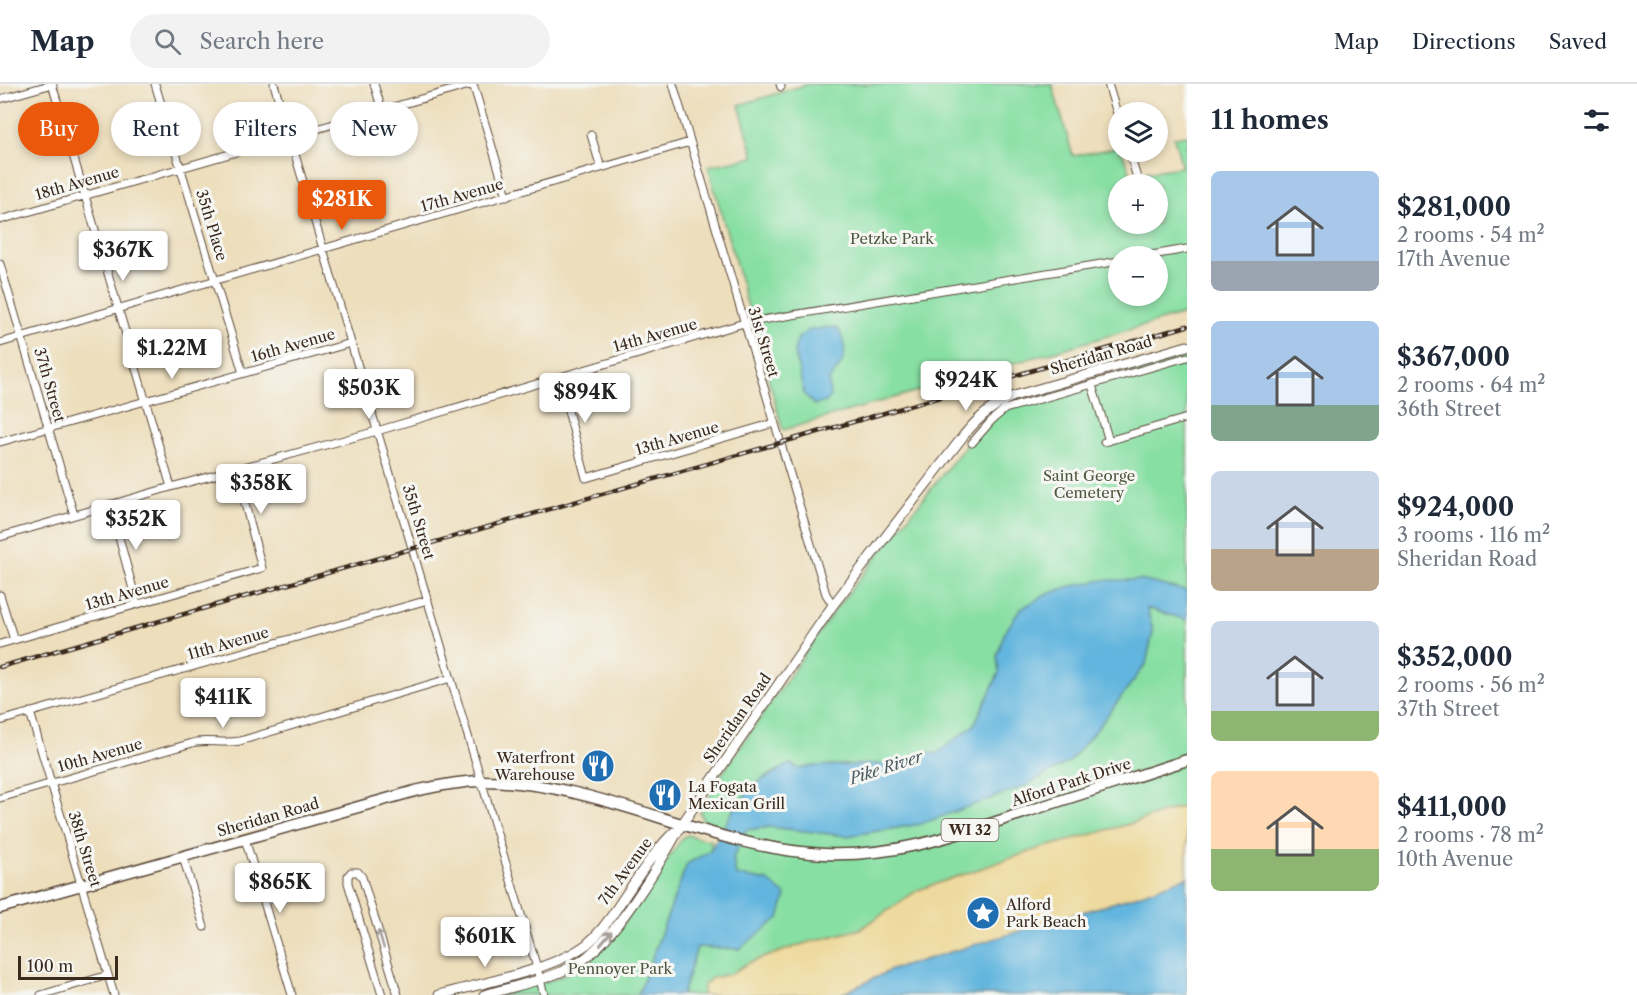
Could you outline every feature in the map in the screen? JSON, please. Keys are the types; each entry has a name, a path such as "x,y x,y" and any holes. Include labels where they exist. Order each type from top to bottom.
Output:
{"main road":[{"name":"Alford Park Drive","path":"682,824 746,844 824,854 888,852 914,847 1187,760"},
{"name":"Sheridan Road","path":"0,908 415,791 445,785 482,781 534,785 571,792 682,824"}],"street":[{"path":"0,99 52,84 171,487"},
{"name":"35th Place","path":"155,84 243,373"},
{"name":"35th Street","path":"274,84 279,102"},
{"path":"374,84 380,102"},
{"name":"18th Avenue","path":"410,102 473,84"},
{"path":"473,84 507,196"},
{"name":"31st Street","path":"673,84 826,594 833,605"},
{"path":"1108,84 1114,102"},
{"path":"591,135 601,168"},
{"name":"17th Avenue","path":"0,343 690,142"},
{"name":"18th Avenue","path":"0,220 223,156"},
{"name":"35th Street","path":"296,156 544,995"},
{"path":"1168,252 1187,249"},
{"name":"14th Avenue","path":"0,537 110,504 377,431 744,323 1108,263"},
{"name":"37th Street","path":"0,264 74,515"},
{"name":"16th Avenue","path":"0,442 351,343"},
{"name":"Sheridan Road","path":"682,824 833,605 970,428 991,407 1014,396 1187,346"},
{"path":"972,443 1005,409 1187,357"},
{"name":"13th Avenue","path":"559,377 586,478 774,423"},
{"path":"1092,385 1107,441 1187,418"},
{"name":"13th Avenue","path":"0,644 262,568 236,470"},
{"path":"110,504 137,604"},
{"path":"0,595 14,640"},
{"name":"11th Avenue","path":"0,721 428,600"},
{"name":"10th Avenue","path":"0,798 196,742 240,741 451,678"},
{"name":"38th Street","path":"30,712 114,995"},
{"name":"7th Avenue","path":"440,995 537,968 563,958 587,944 607,922 659,847 682,824"},
{"name":"7th Avenue","path":"484,995 577,965 595,951 615,927 663,858 682,824"},
{"path":"245,839 292,995"},
{"path":"183,857 204,927"},
{"path":"382,995 348,883 348,876 351,872 358,872 362,877 398,995"},
{"path":"41,995 108,975"}],"green space":[{"name":"Petzke Park","path":"808,84 1052,84 1073,156 1108,149 1108,162 1126,162 1131,174 1108,174 1108,234 1168,234 1168,174 1142,174 1182,167 1174,137 1187,135 1187,313 783,430 708,166 754,157 739,105"},
{"name":"Saint George Cemetery","path":"1187,353 1187,591 1140,580 997,656 999,673 974,725 936,754 928,752 907,761 884,764 812,766 800,769 790,764 763,778 734,809 724,827 703,821 700,812 719,778 837,607 993,411"},
{"path":"1147,608 1187,620 1187,805 1133,823 1035,850 918,890 861,929 806,943 748,963 731,974 712,978 704,985 702,995 682,995 697,947 739,949 768,881 736,875 733,858 746,830 770,827 847,836 921,824 1100,725 1146,664 1153,631"},
{"name":"Pennoyer Park","path":"687,835 712,841 710,851 687,864 638,995 498,995 557,978 588,962 615,935 683,837"}],"sand":[{"name":"Alford Park Beach","path":"1187,805 1187,877 1136,896 891,970 840,995 702,995 704,985 712,978 731,974 748,963 806,943 861,929 918,890 1035,850 1133,823"}],"water":[{"path":"830,327 839,329 844,345 844,356 829,380 830,397 826,402 814,405 804,394 794,351 798,338 809,330"},
{"name":"Pike River","path":"1103,580 1140,580 1187,591 1187,620 1147,608 1153,631 1146,664 1069,762 1025,786 921,824 847,836 770,827 746,830 733,858 736,875 768,881 786,895 779,918 739,949 697,947 682,995 638,995 687,864 710,851 734,809 755,784 790,764 800,769 812,766 884,764 907,761 928,752 936,754 974,725 999,673 997,656 1004,634 1020,609 1043,596 1067,587"},
{"path":"1187,877 1187,995 840,995 891,970 1136,896"}],"railway":[{"path":"0,667 1187,326"}],"place":[{"name":"Waterfront Warehouse","path":"598,766"},
{"name":"La Fogata Mexican Grill","path":"665,795"},
{"name":"Alford Park Beach","path":"983,913"}]}
